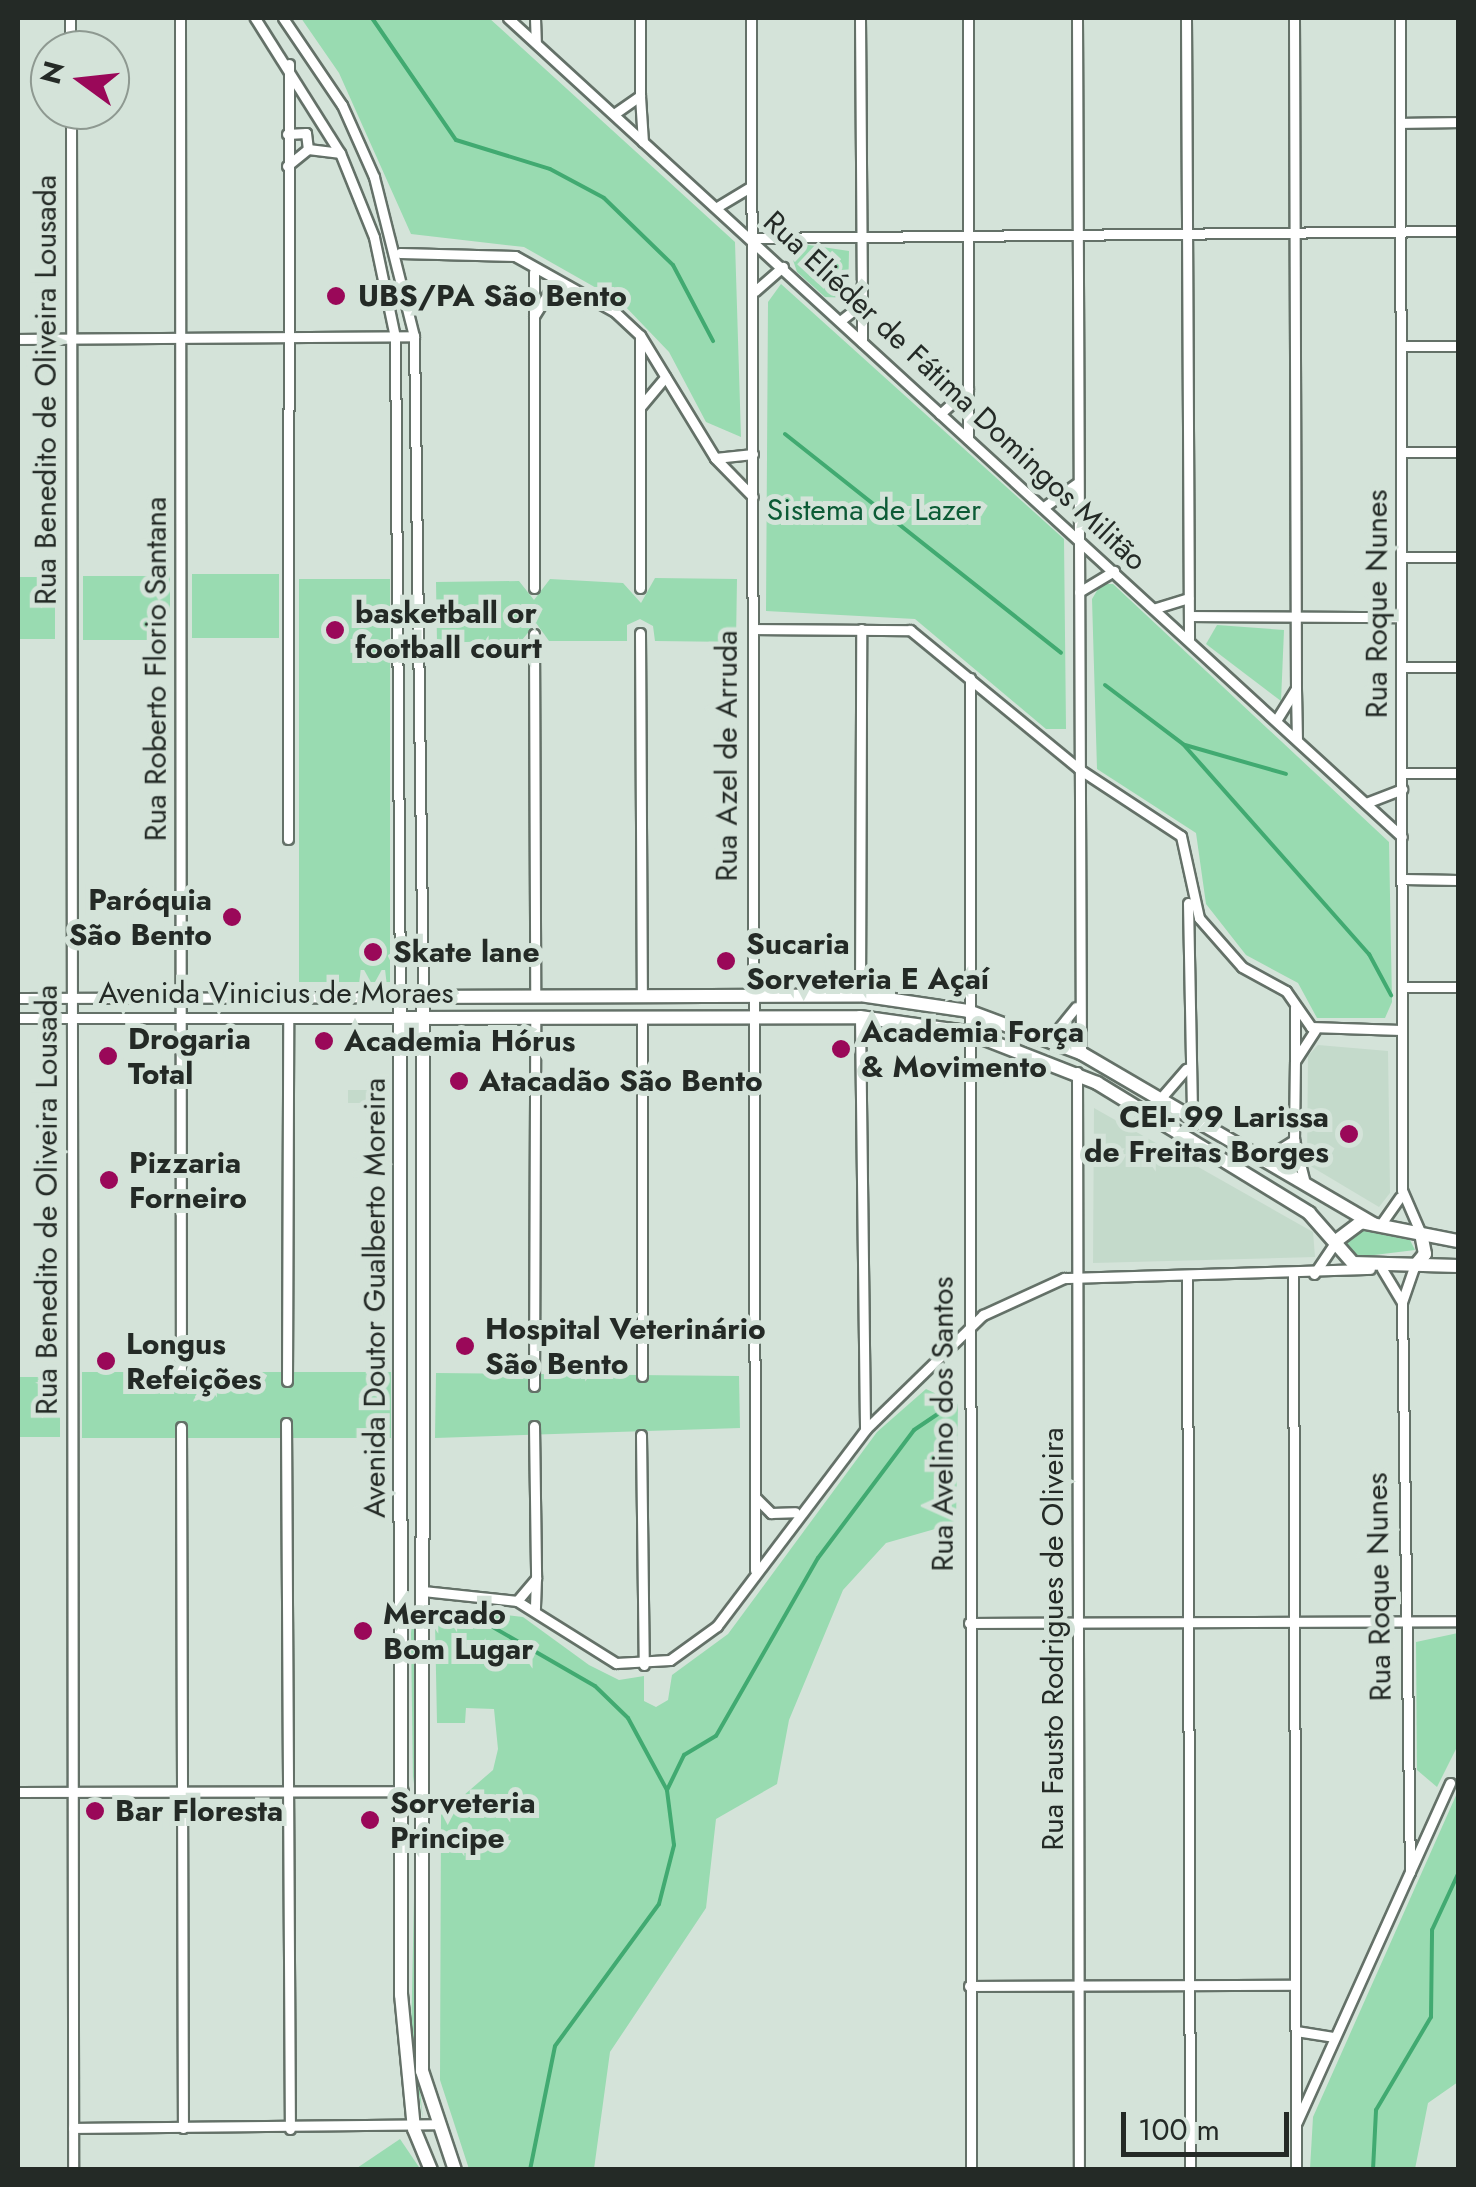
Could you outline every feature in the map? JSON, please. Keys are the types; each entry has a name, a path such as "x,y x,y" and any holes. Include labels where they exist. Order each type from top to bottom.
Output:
{"main road":[{"name":"Avenida Vinicius de Moraes","path":"400,996 860,995 968,1011 1081,1053 1377,1224 1458,1241"},
{"name":"Avenida Doutor Gualberto Moreira","path":"400,996 401,1996 414,2129 431,2170"},
{"name":"Avenida Doutor Gualberto Moreira","path":"422,996 422,2071 434,2124 454,2170"},
{"path":"535,996 535,1017"},
{"name":"Avenida Vinicius de Moraes","path":"400,1018 860,1016 967,1032 1078,1072 1097,1083 1309,1212 1336,1241 1376,1269"},
{"path":"1182,1135 1192,1118"},
{"path":"1336,1241 1353,1223 1377,1224"},
{"name":"Rua Roque Nunes","path":"1414,1267 1425,1254 1421,1234"},
{"path":"1376,1269 1458,1266"},
{"path":"402,1592 423,1592"},
{"path":"403,1791 424,1791"}],"street":[{"name":"Rua Roberto Florio Santana","path":"180,18 181,1380"},
{"name":"Avenida Doutor Gualberto Moreira","path":"255,18 289,61 340,153 374,237 395,337 400,996"},
{"name":"Avenida Doutor Gualberto Moreira","path":"283,18 342,105 400,253 414,336 422,996"},
{"name":"Rua Eliéder de Fátima Domingos Militão","path":"510,18 1402,837"},
{"path":"535,18 536,43"},
{"path":"640,18 643,142"},
{"name":"Rua Azel de Arruda","path":"750,18 754,294 750,1018 755,1570"},
{"path":"860,18 862,342"},
{"path":"968,18 968,438"},
{"path":"1077,18 1081,1053"},
{"path":"1186,18 1189,639"},
{"path":"1294,18 1297,738"},
{"name":"Rua Roque Nunes","path":"1400,18 1402,1190 1421,1234"},
{"path":"288,838 289,61"},
{"path":"614,114 640,96"},
{"path":"1400,122 1458,122"},
{"name":"Rua Benedito de Oliveira Lousada","path":"70,130 73,2170"},
{"path":"287,134 306,134 308,149"},
{"path":"286,168 308,149 340,153"},
{"path":"716,207 752,185"},
{"path":"753,238 1186,230 1458,232"},
{"path":"400,253 489,251 616,312 640,335 715,458 753,496"},
{"path":"754,294 783,267"},
{"path":"534,272 534,588"},
{"path":"534,316 554,284"},
{"path":"840,321 862,304"},
{"path":"640,335 640,588"},
{"path":"18,339 414,336"},
{"path":"1402,346 1458,346"},
{"path":"640,376 658,366"},
{"path":"640,408 665,377"},
{"path":"940,414 968,390"},
{"path":"1402,452 1458,452"},
{"path":"715,458 753,454"},
{"path":"1044,507 1078,482"},
{"path":"1402,556 1458,557"},
{"path":"1078,594 1091,577 1114,571"},
{"path":"1156,608 1189,598"},
{"path":"1190,616 1401,616"},
{"path":"753,629 910,630 1079,769 1187,843 1192,1118"},
{"path":"860,995 861,629"},
{"path":"640,633 642,997"},
{"path":"534,634 535,996"},
{"path":"1402,667 1458,667"},
{"name":"Rua Avelino dos Santos","path":"970,678 967,1032 971,2170"},
{"path":"1277,719 1296,689"},
{"path":"1402,773 1458,773"},
{"path":"1366,803 1402,789"},
{"path":"1404,879 1458,880"},
{"path":"1188,896 1234,960 1295,1004 1315,1030"},
{"path":"1403,987 1458,987"},
{"name":"Avenida Vinicius de Moraes","path":"18,998 400,996"},
{"path":"1050,1039 1067,1028 1079,1000"},
{"path":"1295,1004 1294,1140 1305,1183"},
{"path":"860,1016 864,1430"},
{"path":"534,1386 535,1017"},
{"name":"Avenida Vinicius de Moraes","path":"18,1018 400,1018"},
{"path":"286,1381 288,1018"},
{"path":"642,1018 642,1376"},
{"path":"1315,1030 1402,1030"},
{"path":"1295,1061 1315,1030"},
{"path":"1160,1099 1179,1086 1188,1062"},
{"name":"Rua Fausto Rodrigues de Oliveira","path":"1078,1072 1079,2170"},
{"path":"1080,1109 1097,1083"},
{"path":"1264,1158 1294,1140"},
{"path":"1377,1224 1402,1190"},
{"path":"1314,1274 1336,1241"},
{"name":"Rua Roque Nunes","path":"1410,1872 1402,1622 1402,1302 1414,1267"},
{"path":"423,1592 516,1601 593,1654 644,1666 704,1637 795,1512 864,1430 968,1325 1079,1276 1314,1274 1376,1269 1402,1302"},
{"path":"1293,1274 1296,2170"},
{"path":"1187,1275 1190,2170"},
{"path":"286,1423 290,2129"},
{"path":"534,1426 534,1610"},
{"path":"182,1428 183,2128"},
{"path":"641,1435 644,1666"},
{"path":"754,1495 770,1513 795,1512"},
{"path":"516,1601 536,1578"},
{"path":"969,1623 1458,1621"},
{"path":"1295,2126 1450,1783"},
{"path":"18,1792 403,1791"},
{"path":"969,1986 1295,1985"},
{"path":"1296,2031 1335,2036"},
{"path":"73,2128 414,2129 434,2124"}],"shaded area":[{"name":"CEI- 99 Larissa de Freitas Borges","path":"1318,1045 1388,1051 1390,1193 1379,1207 1307,1164 1308,1056"},
{"path":"348,1090 388,1090 388,1103 348,1103"},
{"path":"1094,1108 1313,1232 1315,1257 1093,1263"}],"green space":[{"name":"Sistema de Lazer","path":"301,18 489,18 735,242 741,437 706,422 669,352 621,302 524,247 411,234 339,73"},
{"path":"802,244 849,251 848,298 825,297 797,272 792,257"},
{"name":"Sistema de Lazer","path":"781,284 1064,539 1066,729 1046,729 915,619 766,611 768,302"},
{"path":"192,574 279,574 279,638 192,638"},
{"path":"83,576 170,576 170,640 83,640"},
{"path":"18,577 55,577 55,639 18,639"},
{"name":"Sistema de Lazer","path":"655,578 737,579 736,642 655,641 653,626 640,619 627,625 627,641 549,641 536,623 522,640 437,643 436,582 519,581 534,600 550,579 623,583 641,603"},
{"path":"299,579 390,579 390,982 299,982"},
{"path":"1101,584 1113,584 1389,842 1392,1002 1385,1018 1317,1018 1298,983 1246,955 1206,904 1196,833 1097,769 1092,599"},
{"path":"1217,625 1284,630 1281,701 1206,644"},
{"path":"1359,1230 1410,1240 1415,1250 1358,1257 1345,1242"},
{"path":"82,1372 391,1372 391,1438 82,1438"},
{"path":"436,1373 739,1376 740,1428 435,1438"},
{"path":"18,1377 60,1377 60,1437 18,1437"},
{"path":"926,1389 958,1404 956,1523 886,1543 843,1590 789,1720 777,1784 716,1819 706,1908 610,2052 594,2169 469,2169 440,2080 441,1815 493,1770 498,1749 494,1709 466,1708 465,1723 437,1723 435,1622 449,1608 523,1617 589,1665 619,1680 644,1676 644,1701 656,1707 668,1700 672,1675 728,1634 877,1432"},
{"path":"415,1599 417,1751 413,1784 411,1633"},
{"path":"1458,1633 1458,1745 1437,1787 1417,1770 1416,1642"},
{"path":"1458,1791 1458,2082 1428,2103 1415,2169 1310,2169 1313,2117"},
{"path":"416,1800 415,2043 423,2120 411,2041"},
{"path":"400,2139 418,2170 354,2170"}],"waterway":[{"path":"372,18 456,140 550,169 604,198 673,265 713,341"},
{"path":"785,434 1061,653"},
{"path":"1105,685 1183,744 1369,954 1391,995"},
{"path":"1185,745 1286,774"},
{"path":"530,2170 555,2046 659,1904 674,1845 667,1790 684,1755 716,1736 818,1558 914,1430 939,1413"},
{"path":"465,1611 595,1686 628,1718 667,1790"},
{"path":"1373,2170 1376,2110 1431,2017 1432,1930 1458,1874"}],"place":[{"name":"UBS/PA São Bento","path":"336,296"},
{"name":"basketball or football court","path":"335,630"},
{"name":"Paróquia São Bento","path":"232,917"},
{"name":"Skate lane","path":"373,952"},
{"name":"Sucaria Sorveteria E Açaí","path":"726,961"},
{"name":"Academia Hórus","path":"324,1041"},
{"name":"Academia Força & Movimento","path":"841,1049"},
{"name":"Drogaria Total","path":"108,1056"},
{"name":"Atacadão São Bento","path":"459,1081"},
{"name":"CEI- 99 Larissa de Freitas Borges","path":"1349,1134"},
{"name":"Pizzaria Forneiro","path":"109,1180"},
{"name":"Hospital Veterinário São Bento","path":"465,1346"},
{"name":"Longus Refeições","path":"106,1361"},
{"name":"Mercado Bom Lugar","path":"363,1631"},
{"name":"Bar Floresta","path":"95,1811"},
{"name":"Sorveteria Principe","path":"370,1820"}]}
